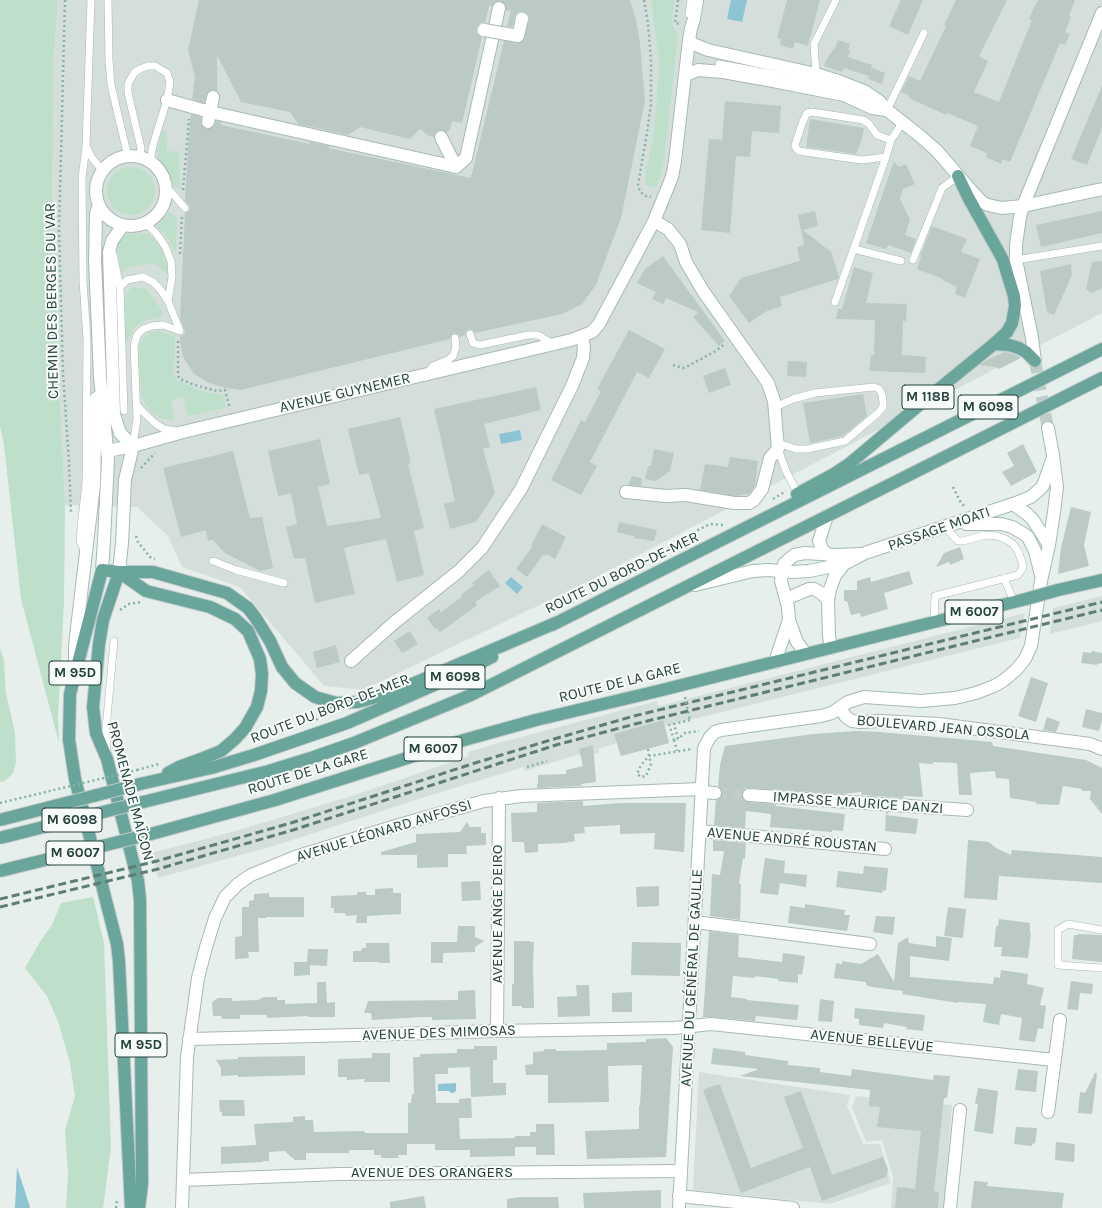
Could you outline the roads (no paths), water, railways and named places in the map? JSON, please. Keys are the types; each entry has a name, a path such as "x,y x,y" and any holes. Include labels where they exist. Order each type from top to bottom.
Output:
{"main road":[{"name":"M 118B","path":"751,526 795,490 834,474 849,464 1007,332 1012,323 1015,306 1013,292 998,249 968,197 958,176"},
{"path":"994,344 1009,345 1019,348 1026,352 1035,361"},
{"name":"ROUTE DU BORD-DE-MER","path":"0,820 140,784 211,768 347,723 457,675 558,622 1102,350"},
{"name":"M 6098","path":"0,838 268,771 311,758 354,743 471,695 1102,378"},
{"path":"102,570 119,572 153,572 227,593 248,608 255,617 270,641 282,667 295,683 316,697 336,703 358,702 390,693 558,622"},
{"name":"M 95D","path":"102,570 70,694 68,712 69,740 76,787 113,927 119,961 131,1208"},
{"path":"119,572 146,591 210,607 236,619 248,631 260,659 262,674 261,691 257,707 248,723 234,740 220,751 201,760 179,767 153,781"},
{"name":"PROMENADE MAÏCON","path":"119,572 104,614 99,644 93,707 96,733 107,760 138,881 140,900 142,1184 139,1208"},
{"name":"ROUTE DE LA GARE","path":"0,871 151,834 275,800 464,740 536,720 1102,580"}],"street":[{"name":"AVENUE GUYNEMER","path":"107,451 133,446 183,432 553,344 592,332 599,324 654,221 672,177 690,34 697,0"},
{"path":"456,167 466,158 499,8"},
{"path":"1035,361 1032,338 1016,260 1016,245 1023,206 1102,12"},
{"path":"484,30 518,36 523,17"},
{"path":"690,34 693,44 708,50 816,74 864,91 879,101 887,110 937,151 982,202 988,205 1002,208 1023,206 1102,189"},
{"path":"686,75 698,70 723,72 844,95 872,108 887,110"},
{"path":"209,117 213,97"},
{"path":"167,100 190,106 209,117 456,167"},
{"path":"441,137 456,167"},
{"path":"98,205 104,214 112,221 123,225 134,226 146,223 155,217 162,208 166,197 165,185 162,176 150,163 133,157 117,159 108,165 97,183 96,194 98,205 96,214 95,246 100,377 107,451 107,487 102,570"},
{"path":"626,492 666,496 686,495 734,503 749,503 754,500 762,489 770,458 778,446 775,407 772,392 768,383 699,285 686,262 680,244 668,229 654,221"},
{"path":"119,572 125,480 133,446 120,433 114,414 108,261 112,241 123,225"},
{"path":"351,661 395,622 459,570 482,548 521,489 572,386 583,358 584,347 582,336"},
{"path":"74,675 75,645 94,485 96,393 100,377"},
{"path":"840,708 848,702 864,697 921,701 956,698 976,693 1003,681 1016,669 1029,652 1034,633 1049,546 1057,487 1048,428"},
{"name":"PASSAGE MOATI","path":"687,586 753,571 809,571 844,564 865,554 1013,504 1031,496 1040,489 1046,480 1053,455"},
{"path":"1013,504 1033,520 1049,546"},
{"path":"827,516 820,544 822,549 828,555"},
{"path":"949,525 984,523 1001,524 1020,531 1028,537 1036,551 1042,581"},
{"name":"PASSAGE MOATI","path":"782,571 787,560 798,554 813,552 828,555 865,554"},
{"path":"831,648 829,636 828,600 830,588 835,576 844,564"},
{"path":"782,571 781,581 786,599 789,620 797,642 806,654"},
{"path":"786,599 809,589 814,589 828,600"},
{"path":"775,662 789,620"},
{"name":"BOULEVARD JEAN OSSOLA","path":"704,748 710,737 715,732 721,730 821,716 832,713 840,708 846,717 852,721 939,724 1090,744 1102,749"},
{"name":"AVENUE DU GÉNÉRAL DE GAULLE","path":"679,1202 704,748"},
{"path":"701,791 715,793"},
{"name":"AVENUE LÉONARD ANFOSSI","path":"182,1208 187,1057 198,978 215,918 225,897 238,884 251,875 295,857 402,824 484,801 499,798 701,791"},
{"name":"IMPASSE MAURICE DANZI","path":"748,795 967,810"},
{"name":"AVENUE ANGE DEIRO","path":"497,1031 499,798"},
{"name":"AVENUE ANDRÉ ROUSTAN","path":"700,832 885,849"},
{"path":"695,922 870,944"},
{"path":"1048,1112 1060,1020"},
{"name":"AVENUE BELLEVUE","path":"689,1026 711,1024 1054,1060"},
{"name":"AVENUE DES MIMOSAS","path":"189,1039 674,1028 689,1026"},
{"path":"950,1208 960,1110"},
{"name":"AVENUE DES ORANGERS","path":"183,1180 340,1174 680,1171"},
{"path":"679,1202 794,1208"}],"lane":[{"path":"86,555 80,541 86,483 87,339 83,281 82,178 86,146 91,0"},
{"path":"108,0 111,85 133,157"},
{"path":"690,34 689,18 691,0"},
{"path":"816,74 814,44 836,0"},
{"path":"719,64 806,80 844,90 887,110 924,33"},
{"path":"133,157 141,148 128,93 128,84 131,77 140,68 155,66 167,72 170,82 167,100 153,145 150,163"},
{"path":"886,157 862,160 799,151 795,145 807,113 812,112 863,120 869,124 877,135 891,140"},
{"path":"835,302 891,140 903,122"},
{"path":"86,146 92,158 103,171"},
{"path":"913,260 942,188 958,176"},
{"path":"165,185 184,207"},
{"path":"146,223 155,232 165,246 171,261 172,277 168,301"},
{"path":"112,241 120,287 124,411"},
{"path":"1016,260 1102,246"},
{"path":"854,249 901,261"},
{"path":"120,287 127,280 143,277 153,282 168,301 179,331 163,325 152,326 143,329 137,336 134,346 137,419 133,446"},
{"path":"470,334 473,343 480,345 528,335 538,335 553,344"},
{"path":"426,374 433,366 448,360 453,356 456,347 455,338"},
{"path":"775,407 793,399 815,393 874,387 879,389 882,394 883,407 845,441 807,449 778,446 786,471 795,490"},
{"path":"137,404 145,414 164,429 183,432"},
{"path":"934,622 935,596 1018,575 1023,568 1022,562 1013,544 1005,539 985,535 958,541 949,525"},
{"path":"212,561 236,570 284,583"},
{"path":"1004,578 1014,602"},
{"path":"107,760 106,728 114,641"},
{"path":"1102,930 1068,924 1058,930 1058,965 1102,968"}],"water":[{"path":"731,0 747,0 742,22 727,19"},
{"path":"520,430 522,440 501,444 499,434"},
{"path":"511,577 523,587 517,594 505,583"},
{"path":"456,1083 456,1091 453,1093 449,1091 438,1091 438,1084"},
{"path":"17,1167 29,1204 30,1208 15,1208"}],"tunnel":[{"path":"1035,361 1048,428"},
{"path":"715,793 749,795"}],"railway":[{"path":"0,899 157,861 291,823 475,763 634,716 1102,602"},
{"path":"0,907 158,869 293,830 556,745 635,724 1102,610"}]}
